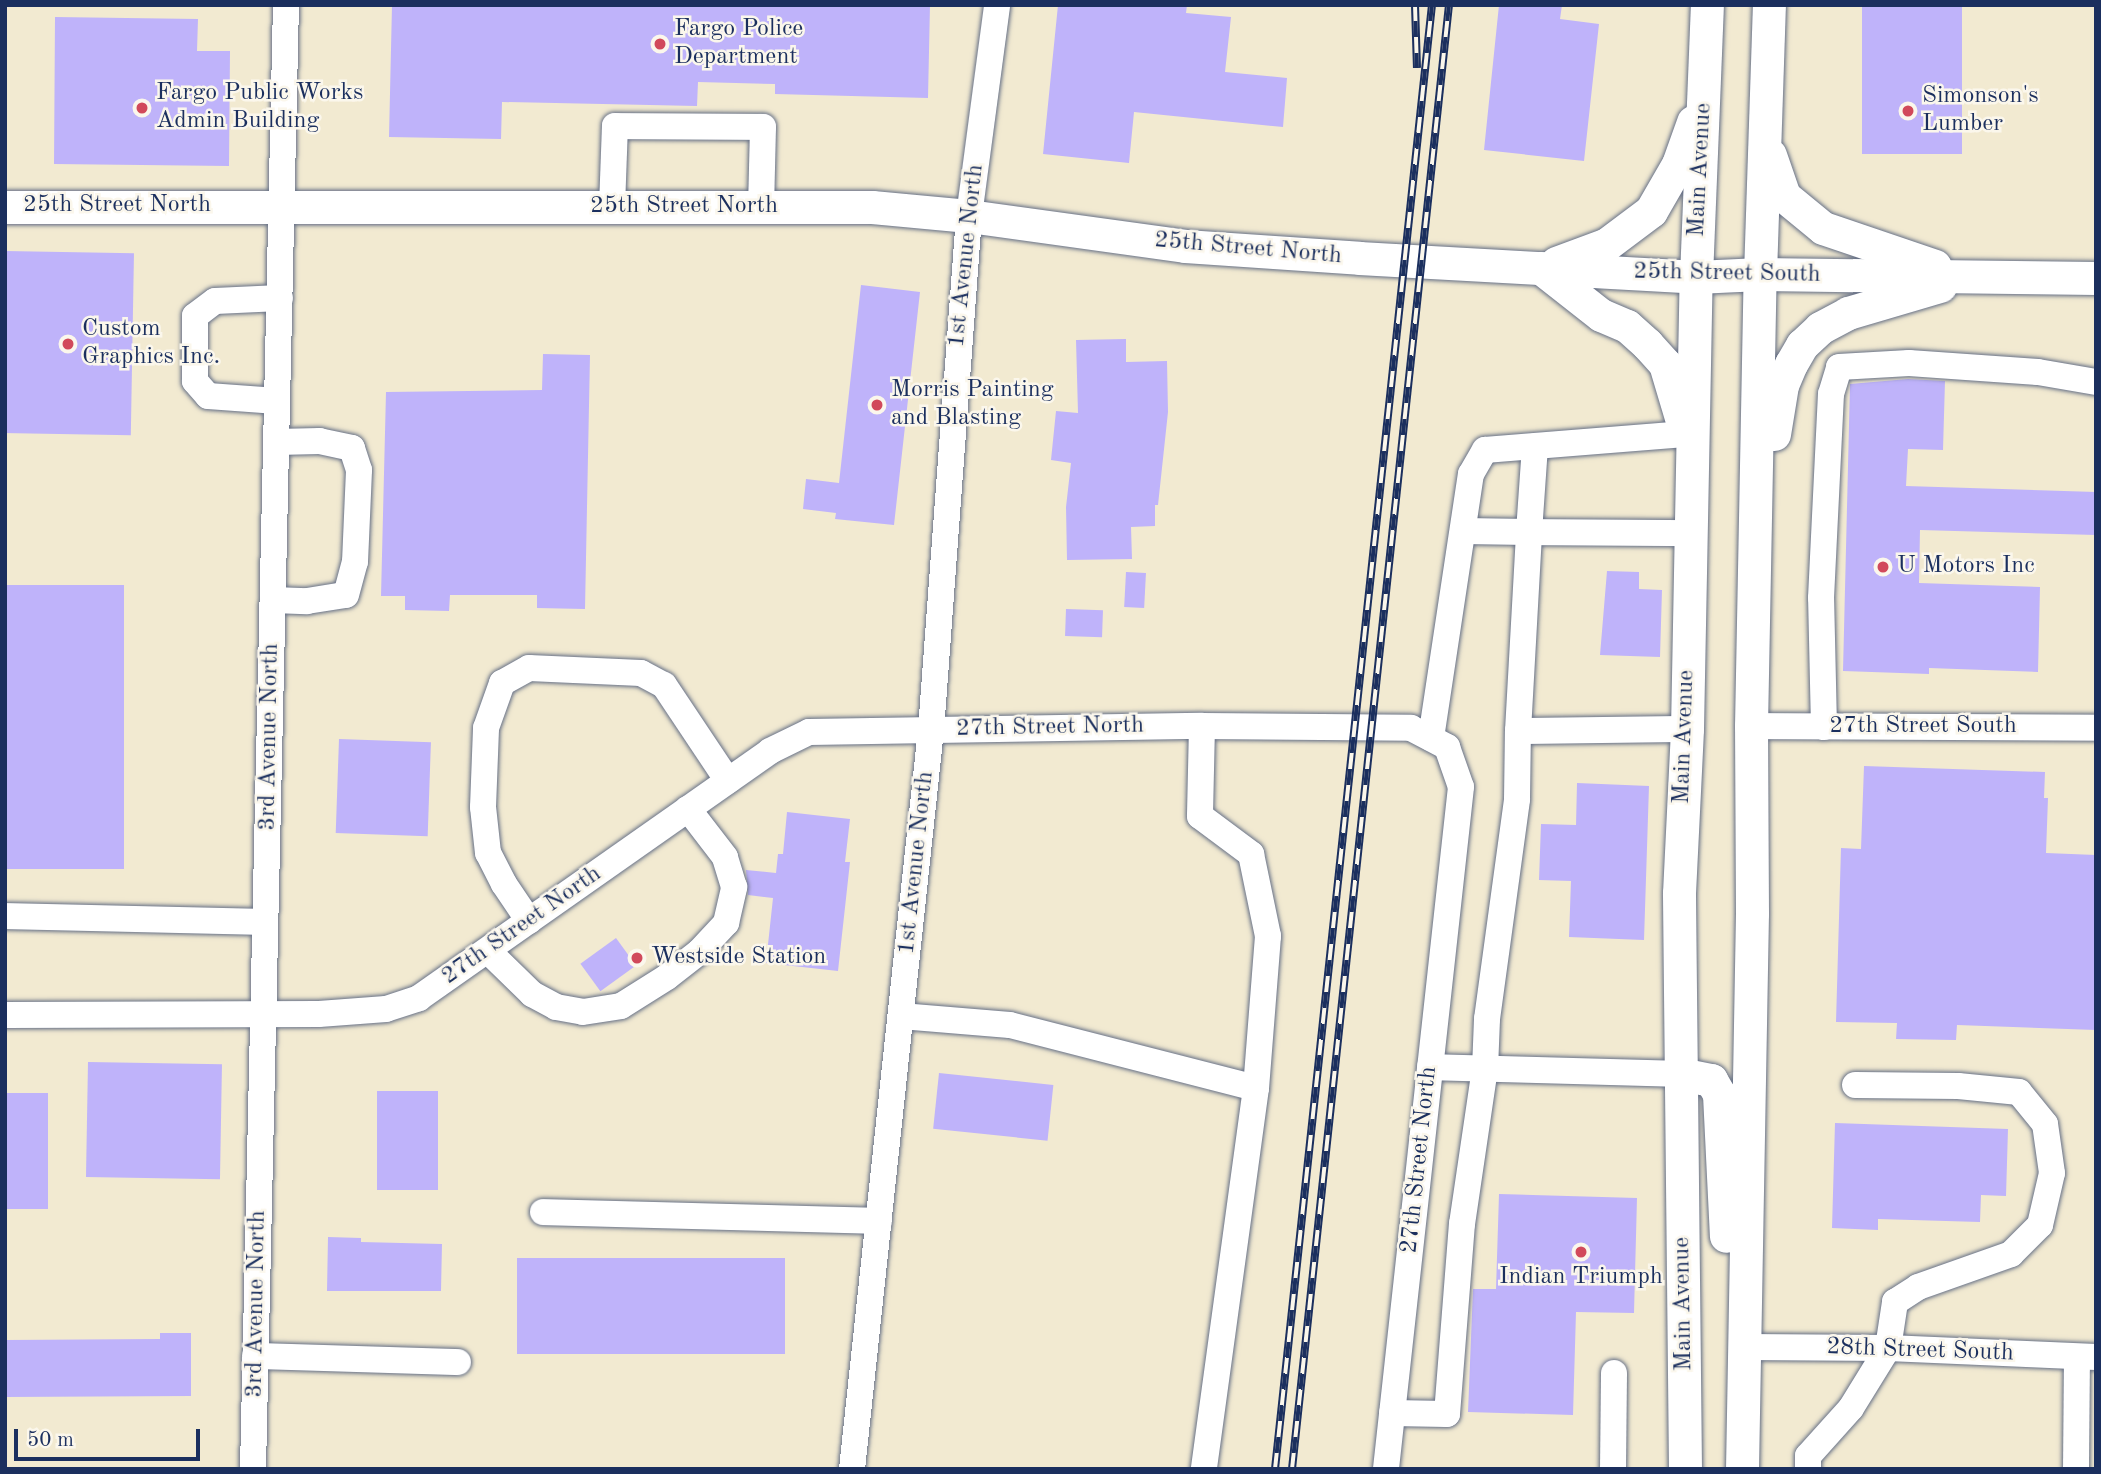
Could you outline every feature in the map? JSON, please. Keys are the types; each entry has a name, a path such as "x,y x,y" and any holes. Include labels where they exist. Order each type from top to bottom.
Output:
{"main road":[{"name":"Main Avenue","path":"1685,1469 1679,893 1686,729 1696,276 1707,5"},
{"path":"1742,1469 1752,913 1751,726 1760,274 1769,5"},
{"path":"1541,268 1607,244 1651,211 1678,164 1704,94"},
{"path":"1765,138 1784,196 1823,228 1853,241 1971,277"},
{"name":"25th Street North","path":"5,207 872,207 969,216 1185,246 1359,258"},
{"name":"25th Street South","path":"1359,258 1696,276 1760,274 2096,278"},
{"path":"1541,268 1601,315 1627,326 1665,364 1679,403 1692,476"},
{"path":"1754,571 1782,385 1802,345 1820,328 1848,313 1971,277"},
{"path":"1680,1074 1712,1080 1719,1094 1728,1268 1744,1402"}],"street":[{"name":"3rd Avenue North","path":"253,1469 286,5"},
{"name":"1st Avenue North","path":"852,1469 931,730 969,216 997,5"},
{"path":"612,206 615,126 763,127 761,206"},
{"path":"277,401 208,396 195,382 195,316 215,301 280,298"},
{"path":"1824,727 1821,598 1831,394 1839,367 1909,363 2038,372 2096,382"},
{"path":"1431,738 1471,474 1485,450 1684,434"},
{"path":"273,600 307,601 346,595 355,562 359,470 352,448 320,442 276,442"},
{"path":"1392,1413 1447,1414 1462,1224 1485,1069 1487,1019 1517,799 1518,731 1535,446"},
{"path":"1463,531 1691,533"},
{"path":"530,921 504,884 488,853 483,807 486,729 502,683 529,668 640,673 664,685 728,781"},
{"path":"1202,726 1200,816 1251,855 1268,936 1256,1088 1204,1469"},
{"name":"27th Street North","path":"5,1015 263,1014 386,1009 419,998 770,751 809,732 1202,726 1411,728 1447,747 1461,787 1386,1469"},
{"name":"27th Street South","path":"1751,726 2096,728"},
{"path":"1518,731 1686,729"},
{"path":"488,951 531,994 556,1007 583,1013 621,1006 667,977 699,952 726,923 734,887 725,857 688,809"},
{"path":"5,916 265,922"},
{"path":"901,1016 1010,1025 1256,1088"},
{"path":"1430,1067 1680,1074"},
{"path":"1808,1469 1808,1456 1851,1408 1888,1348 1895,1301 1918,1287 2011,1254 2040,1225 2052,1174 2045,1124 2019,1092 1958,1086 1855,1085"},
{"path":"543,1212 879,1220"},
{"name":"28th Street South","path":"1745,1348 1888,1348 2087,1357"},
{"path":"255,1356 458,1362"},
{"path":"2076,1469 2087,1357"},
{"path":"1613,1469 1614,1373"}],"building":[{"name":"Fargo Police Department","path":"392,5 930,5 928,98 775,94 775,84 698,82 697,106 502,102 501,139 389,137"},
{"path":"1058,5 1187,5 1186,13 1231,17 1225,72 1287,78 1283,127 1134,112 1129,163 1043,154"},
{"path":"1499,5 1562,5 1560,19 1599,24 1584,161 1484,150"},
{"name":"Simonson's Lumber","path":"1862,5 1962,5 1962,154 1862,154"},
{"name":"Fargo Public Works Admin Building","path":"55,17 198,19 197,51 230,51 229,166 54,164"},
{"name":"Custom Graphics Inc.","path":"5,251 134,253 131,435 5,433"},
{"name":"Morris Painting and Blasting","path":"861,285 920,292 894,525 835,519 836,513 803,509 806,479 839,483"},
{"path":"1126,339 1126,362 1167,361 1168,412 1158,505 1155,505 1155,526 1131,527 1132,559 1067,560 1066,507 1071,463 1051,460 1056,411 1078,413 1076,340"},
{"path":"543,354 590,355 585,609 537,608 537,595 450,595 449,611 405,610 405,596 381,596 386,392 542,390"},
{"path":"1908,379 1945,381 1943,450 1908,449 1906,486 2096,492 2096,535 1920,530 1919,583 2040,587 2038,672 1929,668 1929,674 1843,671 1850,384"},
{"path":"1607,571 1639,572 1639,589 1662,590 1660,657 1600,655"},
{"path":"1126,572 1146,573 1144,608 1124,607"},
{"path":"5,585 124,585 124,869 5,869"},
{"path":"1066,609 1103,610 1102,637 1065,636"},
{"path":"339,739 431,742 428,836 336,833"},
{"path":"1864,766 2045,772 2044,798 2048,798 2046,853 2096,855 2096,1030 1957,1025 1956,1040 1896,1039 1897,1023 1836,1022 1841,848 1861,849"},
{"path":"1577,783 1649,786 1644,940 1569,937 1571,881 1539,880 1541,824 1576,825"},
{"path":"787,812 850,819 845,862 850,862 838,971 766,963 773,898 748,895 746,870 776,873 778,854 783,854"},
{"path":"616,938 636,966 600,991 580,964"},
{"path":"88,1062 222,1064 220,1179 86,1177"},
{"path":"939,1073 1053,1085 1048,1141 933,1129"},
{"path":"377,1091 438,1091 438,1190 377,1190"},
{"path":"5,1093 48,1093 48,1209 5,1209"},
{"path":"1835,1123 2008,1129 2006,1196 1981,1195 1980,1222 1878,1219 1878,1230 1832,1228"},
{"path":"1499,1194 1637,1198 1634,1313 1576,1312 1573,1415 1468,1412 1473,1289 1496,1289"},
{"path":"328,1237 361,1238 361,1242 442,1244 441,1291 327,1291"},
{"path":"517,1258 785,1258 785,1354 517,1354"},
{"path":"160,1333 191,1333 191,1396 5,1397 5,1340 160,1339"}],"railway":[{"path":"1415,5 1417,68"},
{"path":"1275,1469 1432,5"},
{"path":"1292,1469 1449,5"}],"place":[{"name":"Fargo Police Department","path":"660,44"},
{"name":"Fargo Public Works Admin Building","path":"142,108"},
{"name":"Simonson's Lumber","path":"1908,111"},
{"name":"Custom Graphics Inc.","path":"68,344"},
{"name":"Morris Painting and Blasting","path":"877,405"},
{"name":"U Motors Inc","path":"1883,567"},
{"name":"Westside Station","path":"637,958"},
{"name":"Indian Triumph","path":"1581,1252"}]}
